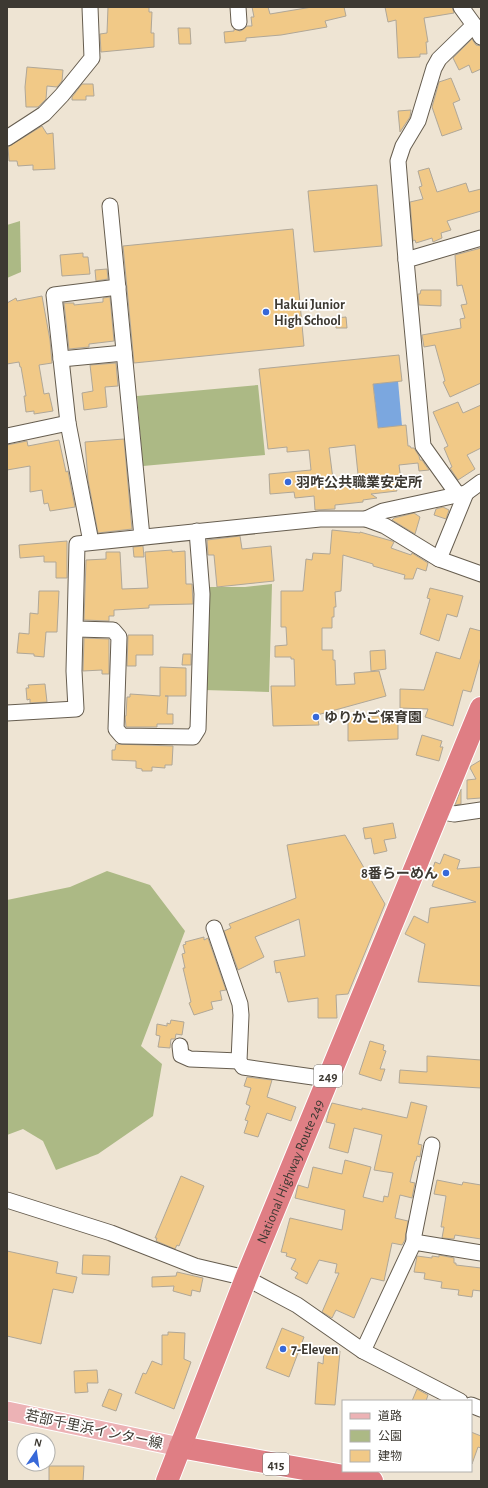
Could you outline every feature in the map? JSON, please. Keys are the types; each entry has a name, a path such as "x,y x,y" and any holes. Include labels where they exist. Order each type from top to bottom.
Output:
{"highway":[{"name":"National Highway Route 249","path":"167,1481 246,1278 481,708"},
{"name":"415","path":"180,1447 372,1481"}],"main road":[{"name":"若部千里浜インター線","path":"7,1411 180,1447"}],"street":[{"path":"7,138 44,114 62,95 92,58 90,7"},
{"path":"238,7 239,22"},
{"path":"461,7 478,31 439,59 434,68 418,121 403,146 398,161 423,446 462,494"},
{"path":"110,206 142,537"},
{"path":"406,260 481,238"},
{"path":"91,542 68,423 54,295 118,288"},
{"path":"61,359 124,353"},
{"path":"7,436 68,423"},
{"path":"366,519 383,511 462,494 481,482"},
{"path":"439,559 462,494"},
{"path":"7,713 76,709 74,670 77,544 320,519 366,519 385,526 439,559 481,574"},
{"path":"76,630 113,630 119,637 116,729 122,736 193,737 198,729 202,594 197,531"},
{"path":"438,811 454,814 481,810"},
{"path":"214,928 240,1004 239,1061 243,1066 327,1079"},
{"path":"180,1046 182,1055 190,1059 239,1061"},
{"path":"363,1351 414,1242 414,1235 432,1144"},
{"path":"7,1200 111,1233 195,1266 246,1278 297,1305 363,1351 458,1400"},
{"path":"414,1242 481,1253"}],"green space":[{"path":"20,221 21,272 7,278 7,225"},
{"path":"258,385 265,455 143,466 137,396"},
{"path":"272,584 269,692 204,690 207,587 245,587"},
{"path":"107,871 150,885 185,931 141,1046 162,1064 153,1116 98,1154 56,1170 43,1141 23,1129 7,1135 7,900 70,887"}],"water":[{"path":"398,381 402,426 378,428 373,384"}],"building":[{"path":"108,7 149,7 149,12 152,12 151,33 154,33 154,47 101,52 100,34 107,33"},
{"path":"252,7 268,7 270,14 312,7 344,7 346,16 325,21 327,27 281,35 246,38 246,41 225,43 224,32 234,31 234,29 240,31 247,26 252,26 251,17 254,17"},
{"path":"385,7 452,7 454,13 424,18 428,42 426,42 427,54 420,54 420,57 398,58 396,20 388,22"},
{"path":"178,28 190,28 191,44 179,44"},
{"path":"472,39 476,45 481,46 481,69 472,73 469,65 459,70 453,58"},
{"path":"27,67 63,70 62,81 57,87 47,86 46,99 38,107 26,107 25,87"},
{"path":"451,78 460,100 453,103 462,129 442,136 432,107 439,82"},
{"path":"82,84 93,84 94,96 86,96 86,100 72,100 72,97"},
{"path":"411,110 410,117 400,132 398,111"},
{"path":"42,126 47,134 53,133 55,169 33,170 33,165 18,166 17,161 9,161 8,147"},
{"path":"429,168 437,192 466,183 469,192 481,189 481,211 447,221 451,230 441,233 442,238 433,242 432,238 416,243 415,240 413,241 410,202 423,199 419,187 422,186 418,171"},
{"path":"377,185 382,246 314,252 308,191"},
{"path":"293,229 304,346 134,363 123,246"},
{"path":"481,248 481,383 450,397 443,382 445,381 435,345 424,347 422,335 461,328 460,319 465,318 461,305 467,304 462,285 457,286 455,255"},
{"path":"83,253 83,257 88,257 90,274 62,276 60,255"},
{"path":"107,269 108,279 96,281 95,270"},
{"path":"421,290 441,290 441,306 419,305 418,294 420,294"},
{"path":"42,296 50,340 52,363 39,365 44,394 49,393 53,411 34,414 34,411 26,412 24,396 26,396 19,362 7,364 7,303 16,298 17,301"},
{"path":"110,297 114,341 89,344 89,347 69,349 64,303 74,303 74,305 103,302 103,298"},
{"path":"346,317 347,328 336,328 335,318"},
{"path":"399,355 402,381 373,384 378,428 406,425 408,446 414,448 420,460 422,460 429,470 419,471 418,463 399,465 402,487 396,488 397,491 371,494 377,498 363,500 363,502 335,505 335,509 315,510 314,496 295,498 294,492 270,494 269,474 311,470 309,450 287,452 287,447 268,449 259,369","holes":["355,445 359,484 334,487 329,448"]},
{"path":"116,363 118,386 105,387 107,407 84,410 82,393 93,391 90,365"},
{"path":"458,402 463,413 481,405 481,448 467,455 475,469 458,480 450,468 452,467 444,448 448,446 433,412"},
{"path":"124,439 132,529 98,533 88,480 85,442"},
{"path":"59,440 66,472 68,471 75,507 50,511 48,503 44,504 42,490 30,492 30,466 7,470 7,445 27,441 28,446"},
{"path":"443,507 449,510 446,519 434,515 436,509"},
{"path":"414,513 420,517 415,534 392,520 394,518"},
{"path":"332,530 360,532 392,541 394,542 391,548 411,555 412,553 428,563 426,571 417,568 413,579 404,579 405,575 373,566 373,564 343,555 341,591 335,592 336,607 334,607 334,617 332,617 332,628 322,628 322,650 333,650 336,685 355,684 354,673 379,671 386,696 317,715 319,725 273,726 271,686 295,686 294,659 291,659 291,657 275,657 275,646 287,645 286,627 281,627 281,591 303,591 306,559 312,560 313,553 330,554"},
{"path":"240,536 242,549 271,546 274,581 217,587 214,555 208,555 207,540"},
{"path":"67,541 67,578 56,578 56,562 44,562 44,556 20,558 19,545"},
{"path":"143,546 144,557 134,557 133,547"},
{"path":"172,550 172,552 185,551 186,584 192,584 193,604 149,605 149,608 114,610 114,616 109,616 109,621 84,620 86,560 106,559 106,552 120,552 122,589 148,588 145,552"},
{"path":"430,588 463,596 457,617 447,614 439,641 420,634 430,599 427,598"},
{"path":"39,591 59,591 57,632 46,632 44,657 34,656 34,654 17,653 19,633 29,634 30,613 38,614"},
{"path":"470,628 481,631 481,657 471,692 463,690 453,726 425,717 428,709 400,708 400,689 424,690 436,652 460,659"},
{"path":"128,635 153,635 153,655 136,655 136,666 127,666"},
{"path":"84,638 109,639 109,674 102,674 102,670 83,671"},
{"path":"385,650 386,669 371,671 370,651"},
{"path":"183,654 191,654 191,665 182,665"},
{"path":"160,667 186,668 186,696 168,696 167,714 173,714 173,724 157,724 157,727 126,727 125,716 127,697 130,697 130,694 160,696"},
{"path":"45,684 47,702 30,703 30,699 27,700 26,688 29,688 28,685"},
{"path":"348,716 398,716 398,739 348,741"},
{"path":"422,735 442,741 440,747 443,747 439,761 416,755"},
{"path":"116,744 173,746 172,765 165,765 165,768 152,767 152,771 142,771 142,769 136,768 136,761 112,760 112,750 115,750"},
{"path":"481,760 481,798 467,799 467,780 476,779 470,768"},
{"path":"461,789 461,804 455,805"},
{"path":"393,823 396,838 384,840 387,851 374,854 371,838 365,839 363,828"},
{"path":"345,835 385,904 348,994 336,995 337,1018 318,1018 318,998 288,1002 280,972 276,973 274,961 305,956 299,919 255,937 264,957 238,970 224,931 231,928 229,924 296,898 287,845"},
{"path":"444,854 460,860 457,869 481,867 481,986 418,982 425,944 405,934 414,916 428,923 430,908 476,902 432,886 437,873 432,871 435,862 440,864"},
{"path":"204,937 204,940 208,938 226,990 220,991 222,1000 211,1002 213,1009 194,1015 189,1003 191,1002 183,968 185,968 182,954 185,953 183,945 186,944 185,942"},
{"path":"171,1020 184,1022 182,1035 176,1034 175,1039 171,1039 170,1048 158,1047 160,1036 156,1035 157,1024 167,1026 167,1023 170,1024"},
{"path":"370,1041 384,1045 383,1050 386,1051 380,1069 385,1069 381,1081 359,1074"},
{"path":"427,1056 481,1060 481,1088 399,1083 400,1070 427,1072"},
{"path":"247,1077 272,1080 267,1097 296,1107 291,1121 267,1113 258,1137 244,1133 248,1121 245,1120 250,1106 246,1104 251,1088 244,1086"},
{"path":"411,1102 427,1106 418,1144 422,1145 420,1157 417,1156 415,1161 410,1182 415,1183 412,1198 400,1195 395,1218 408,1221 405,1240 402,1245 392,1243 384,1281 371,1278 354,1318 336,1310 332,1318 322,1312 339,1273 335,1273 337,1264 319,1260 307,1284 295,1278 298,1273 291,1269 296,1259 286,1256 287,1253 281,1252 290,1218 342,1230 345,1210 295,1198 298,1185 308,1188 313,1167 342,1174 345,1160 371,1167 363,1197 383,1202 384,1196 388,1197 393,1173 374,1170 382,1135 354,1128 348,1153 329,1148 335,1124 326,1122 329,1111 332,1103 407,1118"},
{"path":"181,1176 204,1186 179,1246 177,1245 175,1249 156,1241 157,1238 155,1238"},
{"path":"437,1180 462,1185 463,1182 481,1185 481,1239 455,1235 454,1239 442,1238 444,1227 441,1227 446,1196 434,1194"},
{"path":"7,1251 58,1262 56,1273 77,1277 73,1293 53,1289 41,1344 7,1336"},
{"path":"83,1255 110,1256 109,1275 82,1274"},
{"path":"439,1255 454,1258 454,1263 456,1263 456,1265 481,1268 481,1291 473,1290 472,1297 458,1295 459,1290 441,1288 442,1282 424,1279 425,1273 414,1272 417,1256 432,1258 432,1256 439,1257"},
{"path":"177,1272 203,1278 200,1292 192,1290 191,1296 173,1291 174,1286 152,1287 152,1277 176,1276"},
{"path":"282,1328 304,1337 289,1377 266,1368"},
{"path":"168,1332 185,1333 184,1359 191,1362 174,1409 135,1393 143,1373 146,1374 152,1361 162,1365 162,1335 168,1335"},
{"path":"324,1350 340,1351 335,1405 315,1404 318,1362 323,1364"},
{"path":"97,1370 98,1383 87,1383 88,1392 75,1393 74,1371"},
{"path":"109,1389 122,1394 116,1411 102,1406"},
{"path":"417,1389 428,1395 426,1400 412,1400"},
{"path":"472,1432 481,1436 481,1448 478,1447 472,1464"},
{"path":"56,1466 84,1466 83,1481 49,1481 49,1472 56,1472"}],"place":[{"name":"Hakui Junior High School","path":"266,312"},
{"name":"羽咋公共職業安定所","path":"288,482"},
{"name":"ゆりかご保育園","path":"316,717"},
{"name":"8番らーめん","path":"446,873"},
{"name":"7-Eleven","path":"283,1349"}]}
